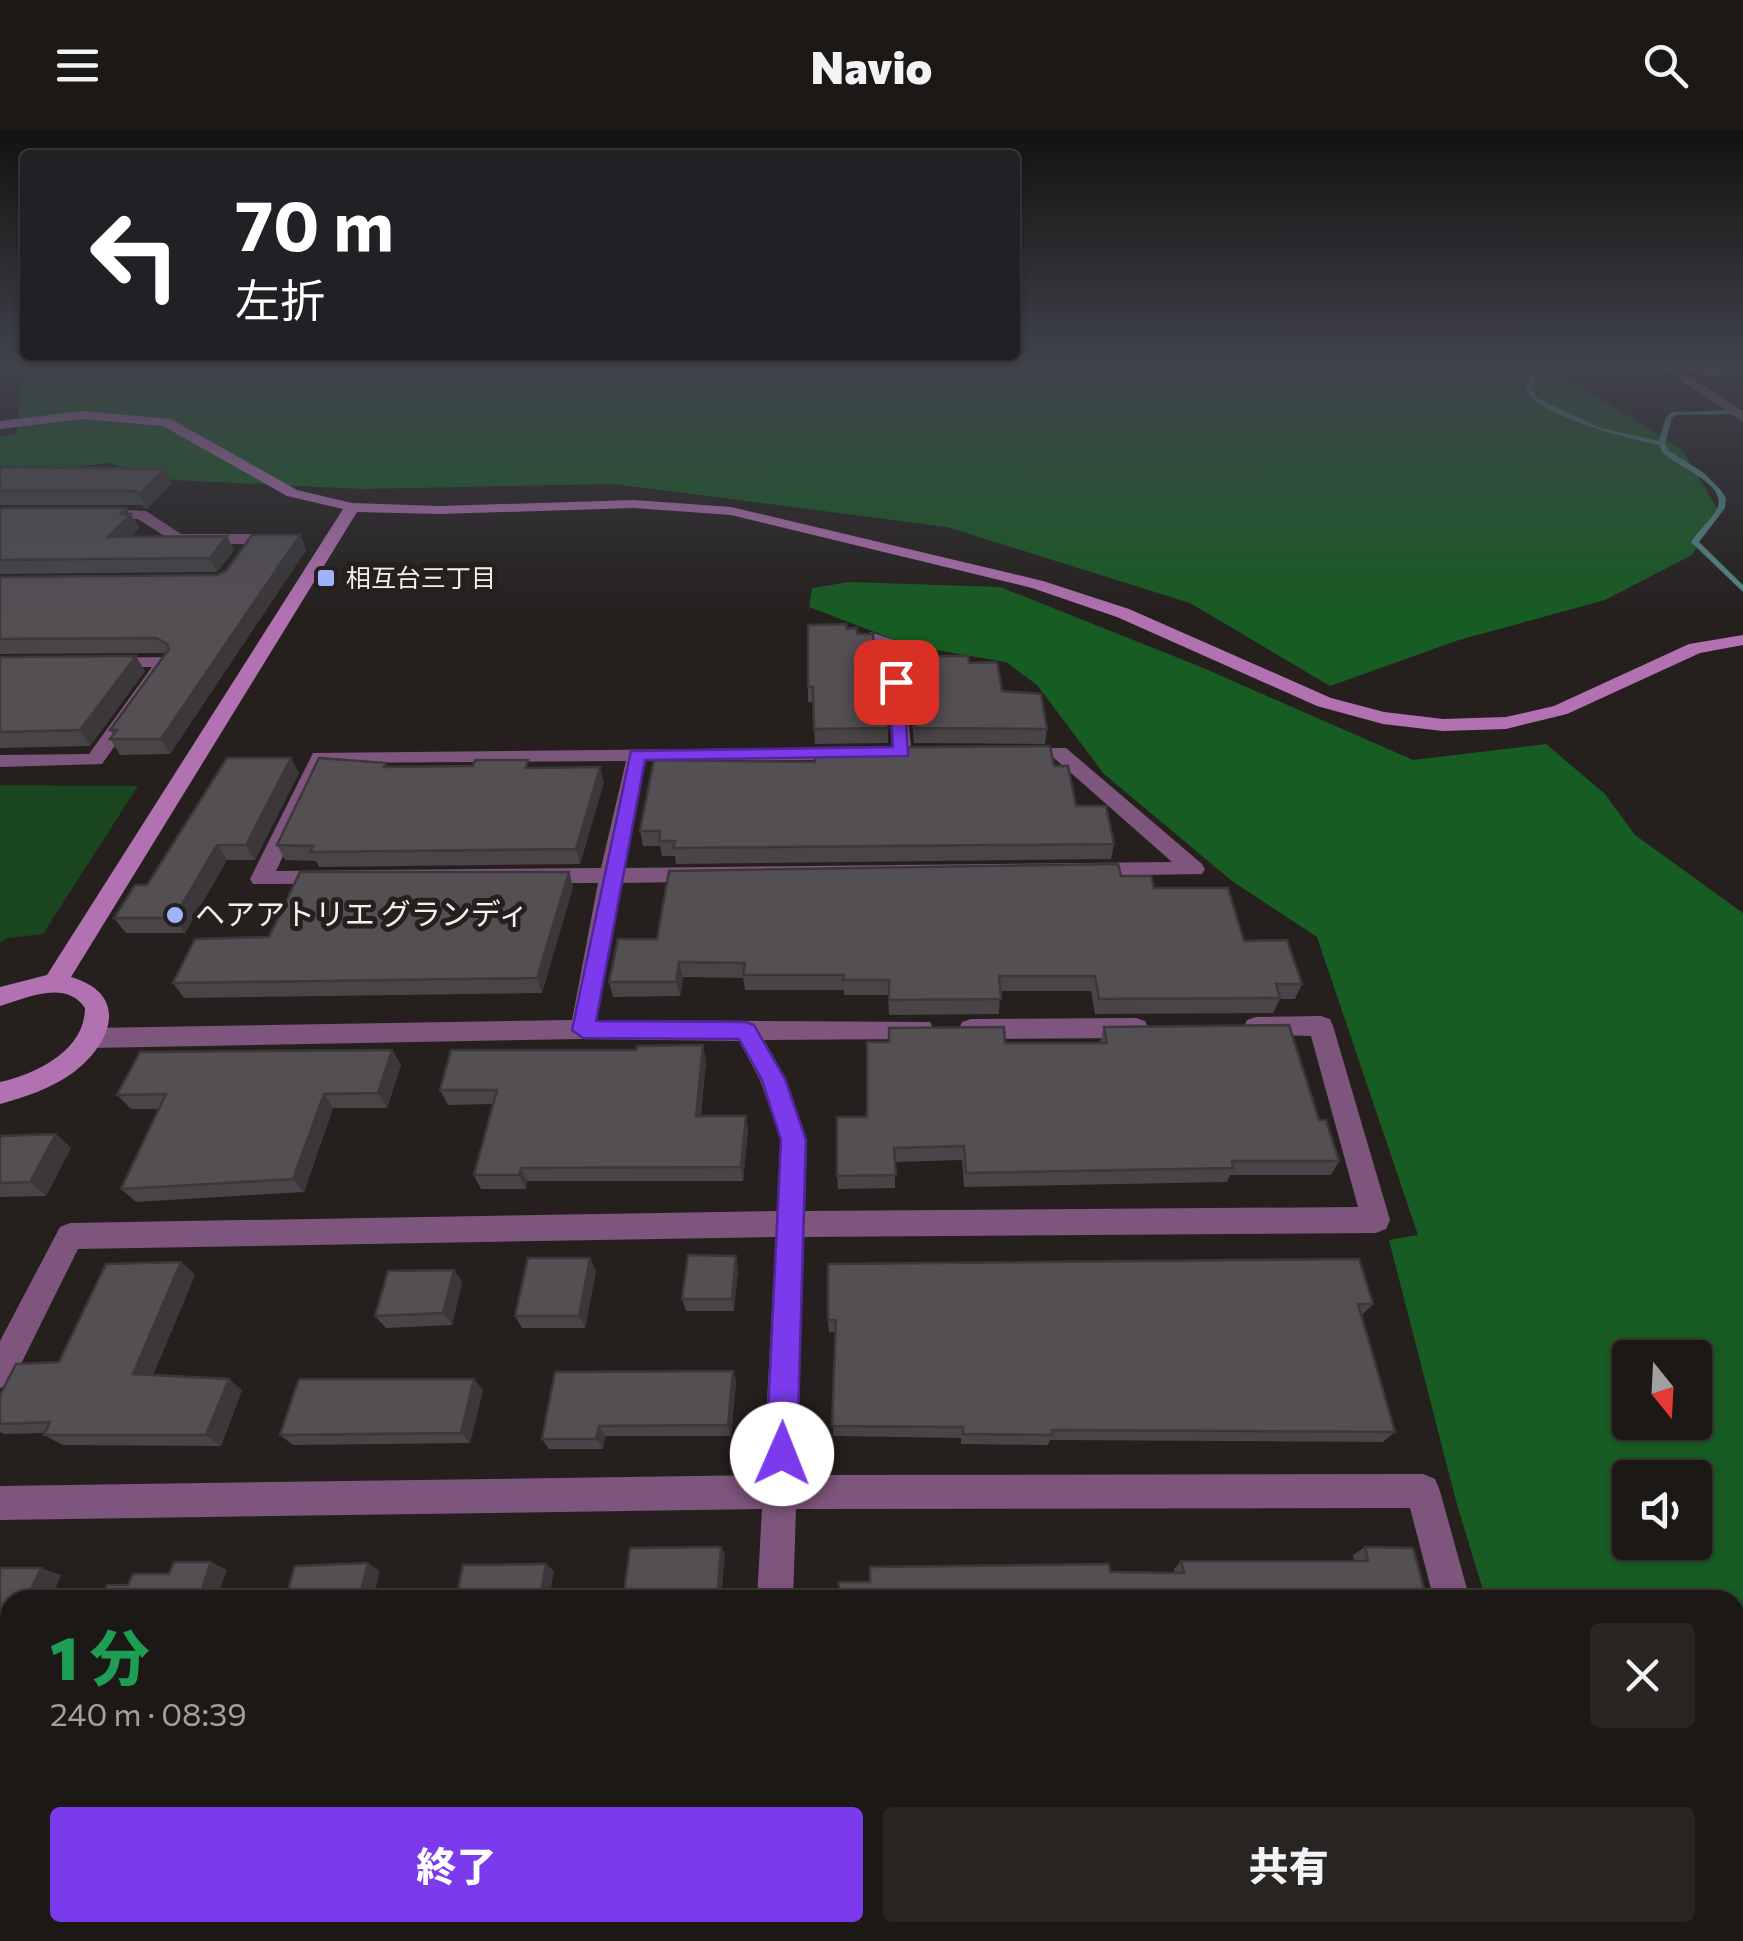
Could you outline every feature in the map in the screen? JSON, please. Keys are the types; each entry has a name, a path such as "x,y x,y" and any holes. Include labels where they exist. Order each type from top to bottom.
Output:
{"street":[{"path":"213,449 292,493 352,507 438,510 634,504 731,510 1037,584 1122,613 1324,702 1383,718 1443,726 1506,723 1560,710 1695,648 1743,640"},
{"path":"54,984 352,507"},
{"path":"70,514 140,514 177,539 254,538 244,553"},
{"path":"870,637 944,660"},
{"path":"893,647 902,752"},
{"path":"0,761 95,760 165,662 92,662"},
{"path":"902,752 1059,752 1194,870 261,879 320,757 902,752"},
{"path":"583,1030 610,876 638,755"},
{"path":"0,997 54,984 74,986 88,994 96,1006 97,1021 90,1038 58,1070 0,1092"},
{"path":"0,1372 70,1236 788,1224 1376,1220 1322,1026 1222,1027"},
{"path":"90,1038 583,1030 1163,1028"},
{"path":"746,1031 773,1079 794,1140 775,1590"},
{"path":"0,1503 780,1492 1424,1491 1449,1590"}],"green space":[{"path":"0,449 1680,449 1718,510 1692,555 1605,600 1459,640 1330,686 1190,603 947,527 614,484 363,489 174,480 108,463 0,475"},
{"path":"849,582 1000,587 1201,667 1413,760 1546,744 1605,794 1635,835 1743,913 1743,1590 1483,1590 1389,1240 1418,1235 1317,937 1232,881 1104,774 1037,685 1006,662 911,646 809,607 812,588"},
{"path":"0,785 138,786 43,934 8,938 0,943"}],"building":[{"path":"0,467 165,469 140,494 0,491"},
{"path":"0,508 126,508 121,514 131,514 108,537 227,536 210,558 0,560"},
{"path":"252,535 300,535 161,739 110,739 117,730 110,730 169,649 167,644 156,638 0,639 0,577 217,575 226,571"},
{"path":"846,624 847,629 857,628 857,634 873,634 874,656 882,656 888,728 814,729 813,687 808,687 808,625"},
{"path":"136,656 80,730 0,732 0,657"},
{"path":"908,656 968,656 969,663 997,662 1002,691 1041,694 1047,729 915,728"},
{"path":"1050,746 1054,766 1068,766 1076,806 1106,806 1114,844 673,848 675,841 659,841 660,831 640,831 654,760 815,762 815,748"},
{"path":"227,758 291,758 246,845 217,845 174,918 114,918 135,885 147,885"},
{"path":"319,758 386,763 384,767 473,766 475,760 528,760 526,768 600,767 576,849 310,852 313,846 277,845"},
{"path":"1118,864 1121,876 1151,876 1154,888 1228,888 1244,941 1287,940 1302,984 1276,984 1280,998 1099,999 1095,976 999,976 1001,999 889,1000 889,980 843,980 844,975 743,975 745,963 679,962 676,982 609,982 618,939 657,939 669,871"},
{"path":"300,872 569,872 537,978 173,983 195,939 269,937"},
{"path":"1289,1025 1319,1120 1326,1120 1339,1161 1232,1161 1233,1168 966,1173 964,1146 894,1148 896,1175 837,1176 837,1117 867,1117 867,1042 889,1042 889,1028 1004,1027 1005,1043 1107,1043 1104,1027"},
{"path":"703,1045 696,1116 746,1116 741,1167 521,1168 519,1175 474,1175 497,1090 440,1090 451,1050 636,1050 637,1046"},
{"path":"392,1050 378,1093 324,1094 293,1179 121,1189 166,1094 117,1095 140,1052"},
{"path":"56,1134 30,1182 0,1183 0,1136"},
{"path":"688,1255 736,1256 732,1299 682,1299"},
{"path":"528,1258 590,1258 579,1316 515,1316"},
{"path":"1359,1259 1373,1304 1358,1304 1395,1432 1052,1430 1052,1435 963,1434 963,1427 832,1426 836,1320 828,1320 828,1264"},
{"path":"181,1262 133,1374 229,1379 206,1435 44,1435 50,1422 0,1424 0,1395 16,1364 59,1362 106,1264"},
{"path":"454,1270 443,1313 375,1316 388,1271"},
{"path":"733,1371 728,1425 599,1426 596,1439 542,1439 555,1372"},
{"path":"299,1379 474,1379 461,1433 280,1435"},
{"path":"721,1547 718,1590 624,1590 630,1548"},
{"path":"1365,1547 1413,1548 1424,1590 839,1590 839,1582 870,1582 870,1567 1109,1564 1110,1572 1184,1573 1181,1561 1368,1561"},
{"path":"174,1562 211,1562 201,1590 105,1590 107,1585 128,1585 133,1574 169,1574"},
{"path":"368,1563 361,1590 288,1590 295,1566"},
{"path":"546,1564 542,1590 458,1590 463,1565"},
{"path":"0,1568 41,1568 31,1590 0,1590"}],"waterway":[{"path":"1664,449 1718,490 1722,508 1695,542 1743,590"}],"place":[{"name":"相互台三丁目","path":"326,578"},
{"name":"ヘアアトリエ グランディ","path":"175,915"}],"route":[{"path":"782,1454 794,1140 773,1079 746,1031 583,1030 610,876 638,755 902,752 896,682"}]}
